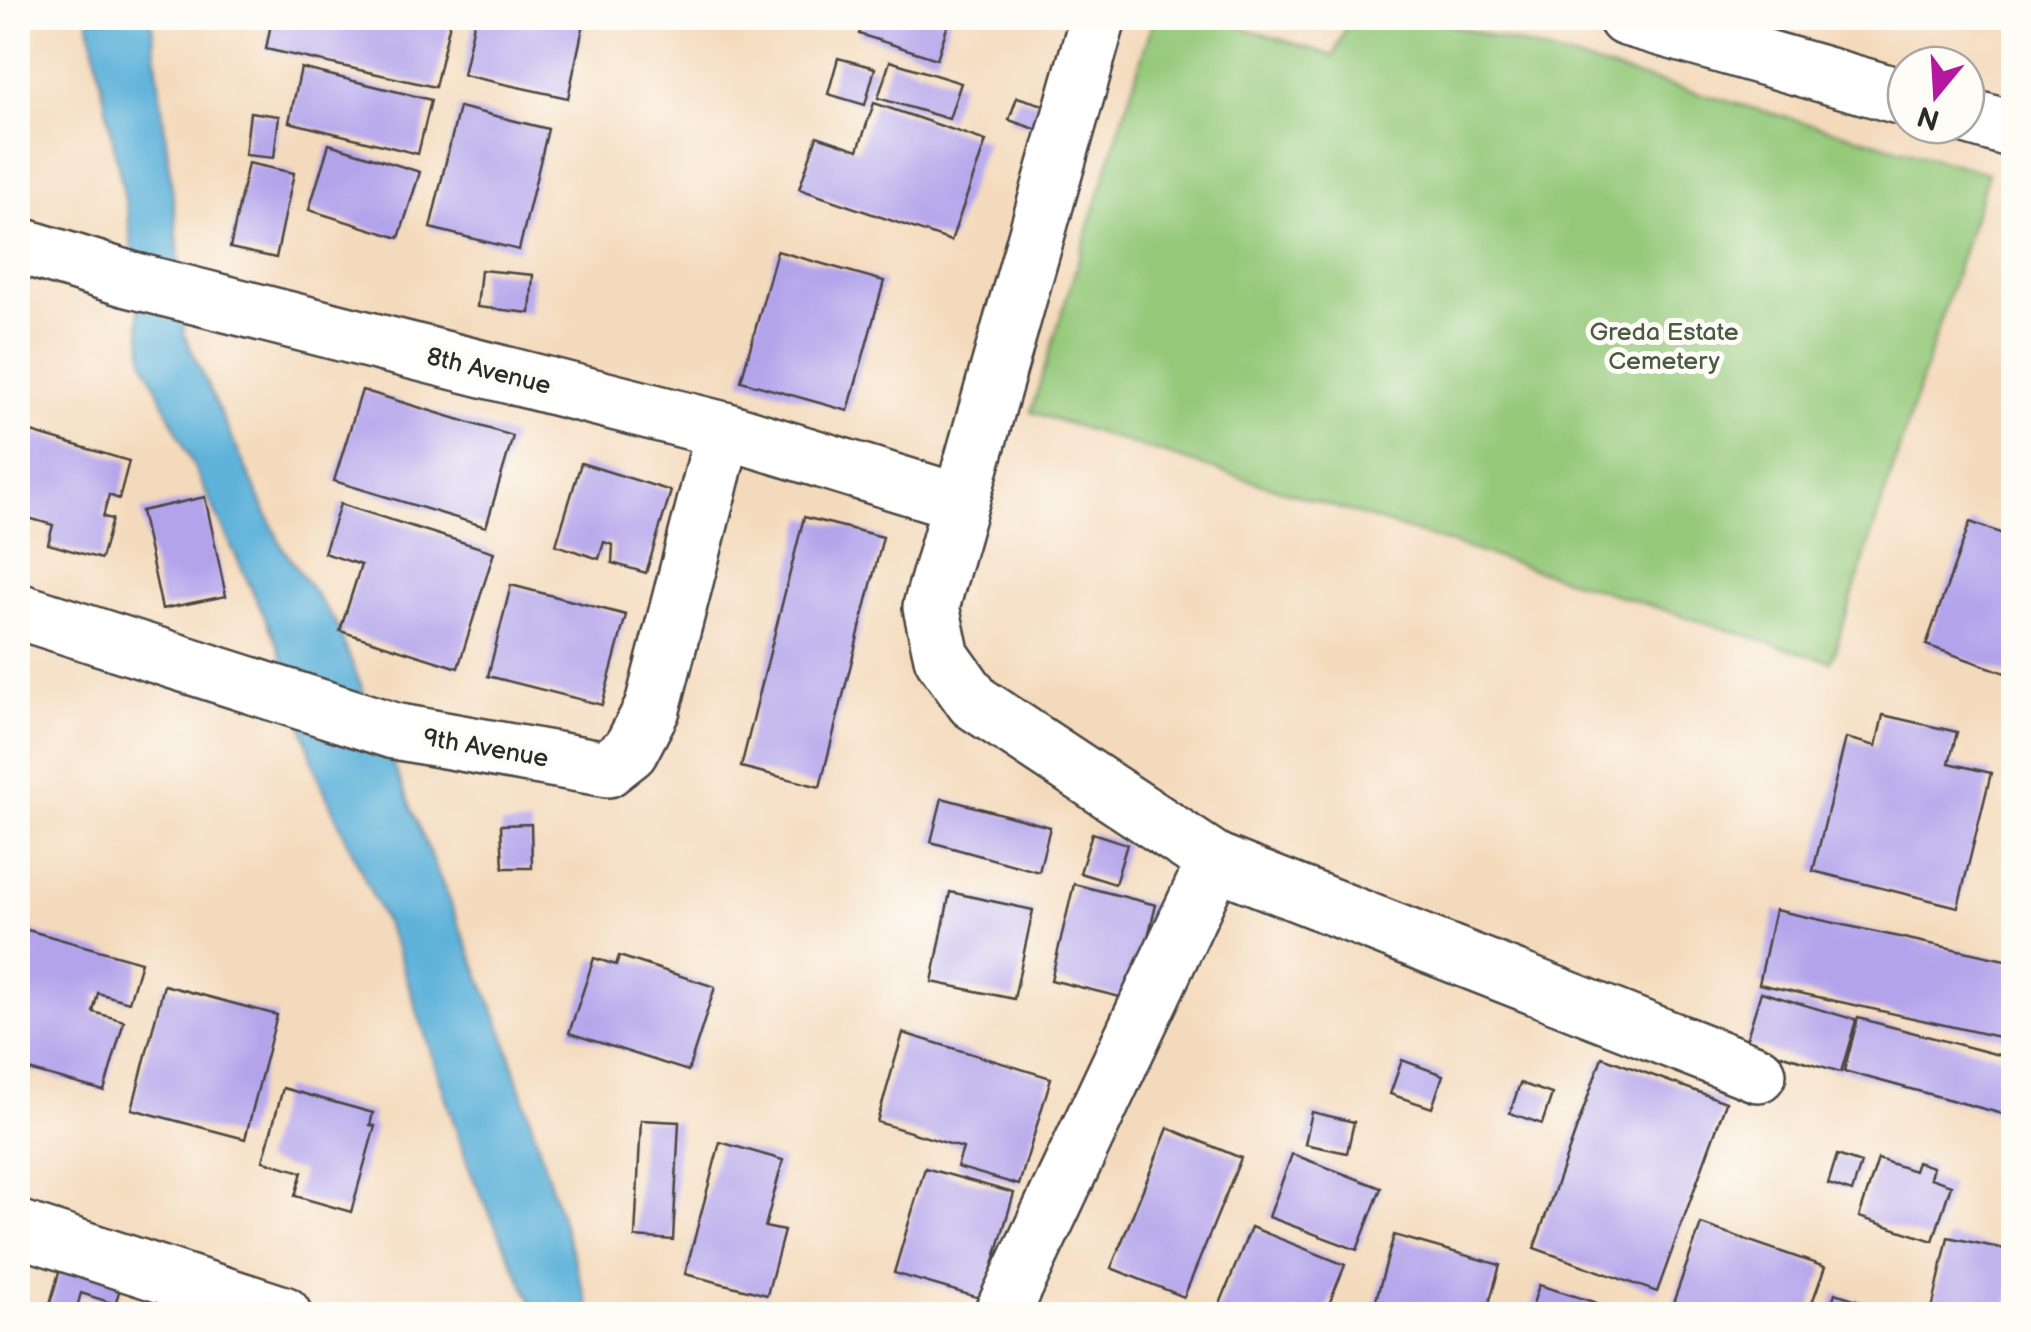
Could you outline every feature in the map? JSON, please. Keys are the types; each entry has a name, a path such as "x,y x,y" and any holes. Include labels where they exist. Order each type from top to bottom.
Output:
{"street":[{"path":"1098,18 931,607 942,658 974,702 1215,861 1758,1074"},
{"path":"1626,18 1886,92"},
{"path":"1986,122 2014,130"},
{"name":"8th Avenue","path":"18,244 128,279 724,430 959,502"},
{"name":"9th Avenue","path":"18,611 394,731 607,769 630,751 652,709 724,430"},
{"path":"1002,1314 1215,861"},
{"path":"18,1228 283,1314"}],"green space":[{"name":"Greda Estate Cemetery","path":"1154,18 1211,18 1334,56 1349,18 1425,18 1988,173 1831,662 1031,412"}],"water":[{"path":"88,18 151,18 176,222 184,334 282,547 335,622 504,1035 591,1314 537,1314 470,1171 397,949 318,777 278,645 144,361 128,214"}],"building":[{"path":"272,18 451,18 435,87 266,49"},
{"path":"475,18 585,18 568,98 463,75"},
{"path":"864,18 950,18 937,59 859,34"},
{"path":"1269,18 1318,18 1314,31"},
{"path":"838,58 875,68 865,105 828,94"},
{"path":"890,61 961,83 949,119 878,98"},
{"path":"301,68 431,100 418,154 289,122"},
{"path":"1017,97 1047,106 1038,130 1009,120"},
{"path":"874,103 986,141 951,241 799,189 817,136 858,150"},
{"path":"459,107 548,129 519,250 430,228"},
{"path":"250,112 279,116 274,158 245,155"},
{"path":"329,144 420,172 399,238 309,210"},
{"path":"248,163 294,173 276,258 230,248"},
{"path":"777,251 884,281 848,411 741,381"},
{"path":"481,270 533,275 530,313 477,307"},
{"path":"362,390 513,436 486,527 334,481"},
{"path":"18,428 129,461 119,499 109,495 103,517 112,519 101,559 48,544 53,525 18,515"},
{"path":"581,463 671,491 646,573 612,563 613,545 604,542 599,559 556,545"},
{"path":"205,497 226,596 162,609 141,511"},
{"path":"340,504 494,552 458,668 340,631 361,565 324,553"},
{"path":"804,517 883,537 820,787 741,767"},
{"path":"1970,522 2014,538 2011,675 1926,645"},
{"path":"511,585 626,615 602,705 488,676"},
{"path":"1883,715 1957,732 1949,763 1991,773 1958,907 1813,871 1846,738 1876,746"},
{"path":"942,798 1050,827 1039,872 931,842"},
{"path":"531,824 532,868 503,868 501,825"},
{"path":"1092,833 1127,844 1115,884 1080,873"},
{"path":"1074,884 1156,905 1132,1000 1051,980"},
{"path":"950,892 1033,910 1014,999 932,982"},
{"path":"1775,910 2014,962 2014,1016 2008,1039 1759,984"},
{"path":"24,929 141,962 129,1002 98,993 93,1012 124,1021 104,1091 18,1067 18,949"},
{"path":"619,956 715,987 688,1071 569,1033 594,958 616,965"},
{"path":"164,985 277,1015 245,1139 132,1109"},
{"path":"1761,992 1856,1020 1841,1072 1745,1044"},
{"path":"1858,1018 2014,1059 2014,1117 1844,1071"},
{"path":"903,1033 1051,1078 1019,1185 957,1167 963,1148 877,1122"},
{"path":"1602,1057 1726,1102 1657,1292 1534,1248"},
{"path":"1402,1060 1443,1075 1432,1108 1390,1094"},
{"path":"1520,1083 1552,1094 1542,1124 1510,1113"},
{"path":"283,1088 373,1113 370,1125 375,1126 351,1212 295,1196 302,1172 263,1161"},
{"path":"1312,1112 1354,1122 1347,1153 1305,1144"},
{"path":"641,1120 679,1122 673,1240 635,1237"},
{"path":"1168,1128 1241,1158 1184,1297 1111,1268"},
{"path":"720,1142 783,1160 765,1227 784,1231 767,1295 685,1274"},
{"path":"1292,1154 1381,1188 1357,1250 1269,1217"},
{"path":"1837,1155 1861,1163 1852,1192 1828,1184"},
{"path":"1878,1159 1914,1171 1917,1162 1933,1167 1930,1178 1951,1185 1933,1241 1859,1217"},
{"path":"925,1168 1014,1193 983,1299 894,1273"},
{"path":"1701,1224 1825,1267 1808,1314 1695,1314 1672,1306"},
{"path":"1251,1227 1345,1265 1325,1314 1216,1314"},
{"path":"1394,1235 1500,1265 1486,1314 1372,1314"},
{"path":"1948,1237 2014,1251 2008,1314 1931,1314"},
{"path":"63,1258 124,1277 115,1304 81,1293 75,1314 49,1307"},
{"path":"1539,1285 1597,1303 1593,1314 1530,1314"},
{"path":"1835,1293 1900,1314 1828,1314"}]}
